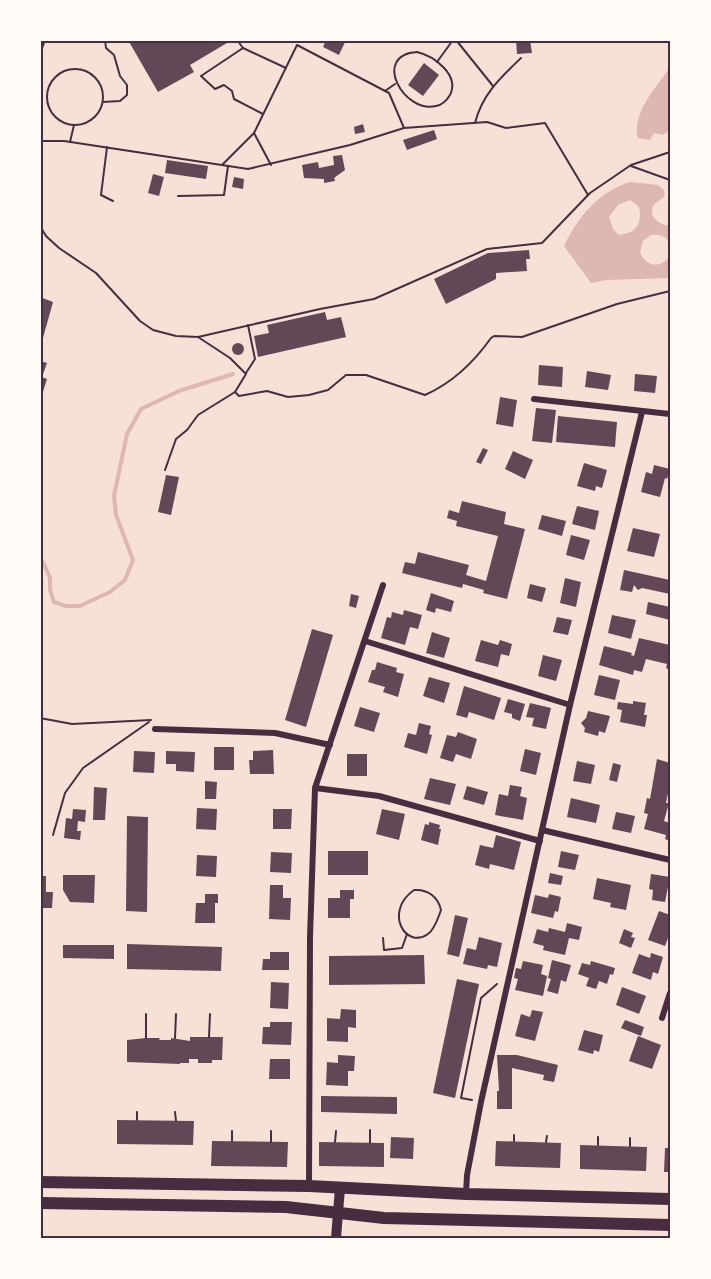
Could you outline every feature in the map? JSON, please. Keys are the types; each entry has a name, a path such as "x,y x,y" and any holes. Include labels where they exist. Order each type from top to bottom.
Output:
{"main road":[{"path":"40,1182 309,1186 466,1194 670,1199"},
{"path":"40,1203 286,1207 384,1218 670,1225"}],"street":[{"path":"534,399 670,414"},
{"path":"466,1194 466,1175 481,1102 570,705 642,412"},
{"path":"309,1186 310,937 315,788 382,585"},
{"path":"365,641 570,705"},
{"path":"155,729 275,733 330,745"},
{"path":"315,788 379,796 540,841"},
{"path":"542,830 670,860"},
{"path":"662,1018 670,993"},
{"path":"336,1239 340,1188"}],"path":[{"path":"40,54 45,40"},
{"path":"102,102 120,101 127,95 127,85 120,76 114,55 106,48 105,40"},
{"path":"237,40 243,48 286,68"},
{"path":"222,165 254,133 297,45 297,40"},
{"path":"437,62 455,40 493,86"},
{"path":"297,45 390,93 404,128"},
{"path":"243,48 201,76 215,89 224,85 232,92 234,99 263,114"},
{"path":"411,53 424,53 437,62 448,71 452,83 450,95 441,104 423,106 403,92 396,83 394,70 396,64 405,55 411,53"},
{"path":"475,123 479,107 493,86 521,58"},
{"path":"73,69 87,73 98,82 103,95 102,102 100,109 92,119 87,123 74,125 60,121 50,111 48,90 54,78 73,69"},
{"path":"385,91 396,83"},
{"path":"40,141 70,142 248,169 350,145 404,128 487,122 506,128 545,123 588,195"},
{"path":"70,142 74,125"},
{"path":"254,133 271,165"},
{"path":"107,147 101,195 112,201"},
{"path":"40,226 46,236 59,248 96,273 140,321 153,330 176,336 198,337 374,299 487,249 542,243 588,195 631,165 670,152"},
{"path":"631,165 670,180"},
{"path":"178,196 224,195 228,166"},
{"path":"235,392 239,396 267,391 288,397 309,395 328,390 346,375 366,375 425,395 444,386 479,354 494,336 522,337 617,304 670,291"},
{"path":"165,470 176,439 187,430 198,415 235,392 255,359 248,325"},
{"path":"198,337 230,358 246,374"},
{"path":"40,718 72,724 151,720 83,768 65,793 53,836"},
{"path":"414,890 422,890 439,900 441,910 433,928 426,935 416,937 408,934 398,923 397,914 408,894 414,890"},
{"path":"382,938 384,950 402,948 408,934"},
{"path":"481,1102 461,1098 481,998 512,969"},
{"path":"146,1014 146,1038"},
{"path":"175,1038 176,1014"},
{"path":"209,1037 210,1014"},
{"path":"176,1112 176,1121"},
{"path":"137,1113 137,1120"},
{"path":"370,1130 370,1143"},
{"path":"232,1131 232,1141"},
{"path":"271,1131 271,1142"},
{"path":"335,1142 336,1131"},
{"path":"514,1135 514,1141"},
{"path":"546,1142 547,1136"},
{"path":"598,1137 598,1145"},
{"path":"630,1138 630,1146"}],"shaded area":[{"path":"670,67 670,130 663,135 654,133 650,140 638,138 638,119 646,101"},
{"path":"630,182 658,185 664,190 665,196 653,206 652,214 659,222 670,226 670,244 662,236 651,235 643,241 640,252 646,261 654,264 662,263 670,256 670,278 606,280 591,283 564,246 590,207 619,186","holes":["630,200 639,207 639,223 629,233 619,235 613,229 609,217 618,205"]}],"building":[{"path":"128,40 232,40 190,65 194,72 158,92"},
{"path":"326,40 346,40 339,55 323,47"},
{"path":"516,40 530,40 532,53 517,54"},
{"path":"424,63 439,75 423,96 408,85"},
{"path":"363,124 365,132 355,134 354,127"},
{"path":"434,130 437,139 407,150 403,140"},
{"path":"342,155 345,170 334,178 335,181 324,183 324,179 304,178 302,165 318,162 319,168 334,165 333,156"},
{"path":"167,160 208,166 206,179 165,173"},
{"path":"153,174 164,177 159,196 148,193"},
{"path":"234,177 244,179 243,189 232,187"},
{"path":"529,250 530,259 526,259 527,271 496,273 496,279 446,304 434,279 488,253"},
{"path":"40,297 53,302 41,345 40,345"},
{"path":"325,312 327,320 341,317 346,337 258,357 254,336 269,333 267,325"},
{"path":"238,343 244,349 238,355 232,349"},
{"path":"40,361 47,363 42,377 47,379 41,398"},
{"path":"539,365 563,367 562,387 538,385"},
{"path":"587,371 611,375 608,390 585,387"},
{"path":"635,374 657,376 655,393 634,391"},
{"path":"500,397 517,400 513,427 496,424"},
{"path":"536,408 556,410 552,443 532,441"},
{"path":"558,416 617,422 615,447 556,442"},
{"path":"483,448 488,450 481,464 476,462"},
{"path":"513,451 533,460 525,479 505,469"},
{"path":"584,463 607,470 602,488 596,486 595,491 577,486"},
{"path":"654,465 670,469 660,497 641,492 646,472 652,474"},
{"path":"166,475 179,477 171,515 158,512"},
{"path":"462,501 506,512 504,524 525,529 507,599 483,593 484,590 463,584 462,588 402,573 405,562 415,564 418,552 469,565 466,575 486,581 498,536 456,526 457,521 447,518 449,510 459,513"},
{"path":"577,506 599,511 595,530 572,524"},
{"path":"542,515 566,521 562,536 538,529"},
{"path":"633,528 660,534 654,557 627,551"},
{"path":"571,535 590,540 584,560 566,555"},
{"path":"624,570 670,580 670,594 642,588 638,590 634,585 632,592 620,590"},
{"path":"565,578 581,582 576,607 560,603"},
{"path":"530,584 546,588 542,602 527,598"},
{"path":"431,593 454,601 451,612 436,608 435,613 426,610"},
{"path":"351,594 359,596 356,608 349,606"},
{"path":"648,602 670,607 670,620 646,614"},
{"path":"404,610 422,615 418,629 410,627 405,645 381,638 387,617 391,618 392,612 403,615"},
{"path":"612,615 636,620 631,639 608,633"},
{"path":"557,617 572,620 568,635 553,632"},
{"path":"312,629 333,635 306,727 285,720"},
{"path":"432,632 450,638 444,658 426,653"},
{"path":"639,638 670,645 670,670 666,668 667,664 646,659 642,672 634,670 633,675 599,665 604,646 632,653 631,655 634,656"},
{"path":"481,640 498,645 500,640 512,644 509,656 501,654 498,667 475,661"},
{"path":"543,655 562,660 556,681 538,676"},
{"path":"377,662 397,668 396,672 404,674 398,697 383,692 385,687 368,682"},
{"path":"599,675 620,680 615,700 594,695"},
{"path":"429,677 450,683 444,703 423,696"},
{"path":"464,686 501,698 494,720 469,712 467,718 456,715"},
{"path":"508,699 525,704 520,721 512,718 512,714 504,712"},
{"path":"633,701 646,703 645,727 620,722 622,710 617,709 618,702 633,704"},
{"path":"530,703 551,708 546,729 532,726 534,718 526,717"},
{"path":"360,707 380,713 374,732 354,726"},
{"path":"588,711 610,716 605,733 599,731 598,736 584,732 585,728 581,723"},
{"path":"419,723 431,726 429,734 432,735 427,754 404,747 408,733 416,735"},
{"path":"458,732 477,739 471,759 456,754 453,762 440,758 447,735 456,737"},
{"path":"214,747 234,747 234,770 214,770"},
{"path":"525,749 541,753 536,775 520,771"},
{"path":"273,750 274,774 250,774 249,760 253,760 253,751"},
{"path":"134,751 155,752 154,773 133,772"},
{"path":"166,751 195,752 194,772 176,771 176,764 166,764"},
{"path":"347,754 367,754 367,776 347,776"},
{"path":"657,759 670,763 670,784 666,803 669,803 664,821 670,823 670,841 665,839 666,835 644,829 648,814 644,813 647,798 650,799"},
{"path":"577,761 595,765 591,784 573,781"},
{"path":"613,763 621,765 617,782 609,780"},
{"path":"430,778 456,784 450,805 424,799"},
{"path":"205,781 217,782 216,799 205,799"},
{"path":"510,785 522,787 520,796 527,798 523,820 495,815 499,794 508,796"},
{"path":"467,786 488,792 484,805 463,799"},
{"path":"94,787 107,788 105,820 93,820"},
{"path":"571,798 600,805 596,823 567,817"},
{"path":"197,808 217,809 216,830 196,829"},
{"path":"73,809 86,810 85,822 78,821 77,831 81,831 80,840 64,838 66,818 72,819"},
{"path":"273,809 292,809 291,829 273,829"},
{"path":"382,809 405,814 399,840 376,834"},
{"path":"616,812 635,816 631,833 612,829"},
{"path":"127,816 148,817 147,912 126,911"},
{"path":"429,822 440,825 438,845 421,840 425,824 429,825"},
{"path":"496,835 521,842 514,870 490,864 489,869 475,865 480,845 493,848"},
{"path":"328,851 368,851 368,875 328,875"},
{"path":"561,851 579,855 575,870 558,867"},
{"path":"271,852 292,853 291,873 270,872"},
{"path":"197,855 217,856 216,877 196,876"},
{"path":"550,873 563,876 561,885 548,883"},
{"path":"651,874 670,877 665,902 652,900 653,890 649,889"},
{"path":"63,875 95,875 94,903 70,902 63,890"},
{"path":"40,876 46,876 46,892 53,892 52,908 40,908"},
{"path":"597,878 631,885 626,910 610,907 611,903 593,899"},
{"path":"270,885 283,885 283,898 291,898 290,920 269,919"},
{"path":"340,890 354,890 354,899 350,899 350,918 328,918 328,898 340,898"},
{"path":"205,894 218,894 218,903 215,903 215,923 195,923 196,903 205,903"},
{"path":"549,894 561,897 558,912 555,911 553,918 531,913 535,895 548,898"},
{"path":"659,911 670,915 670,933 665,946 648,940"},
{"path":"455,915 468,918 459,957 447,954"},
{"path":"567,923 582,927 579,940 569,938 565,955 543,950 544,946 533,943 537,929 548,932 549,928 565,932"},
{"path":"624,929 633,933 631,937 635,938 631,948 619,943"},
{"path":"479,937 502,943 497,967 488,965 487,969 463,964 467,948 476,950"},
{"path":"127,944 222,947 221,971 127,969"},
{"path":"63,945 114,945 114,959 63,958"},
{"path":"270,952 289,952 289,970 262,970 263,959 270,959"},
{"path":"651,953 663,957 658,974 653,972 651,980 632,973 639,954 650,958"},
{"path":"424,955 425,984 329,985 329,956"},
{"path":"552,960 571,965 566,982 561,980 558,994 547,991 551,979 548,978"},
{"path":"523,961 543,965 541,974 547,976 543,996 515,990 518,979 514,978 516,968 521,969"},
{"path":"591,961 615,968 607,984 599,981 596,989 586,986 589,978 578,974 582,963 590,965"},
{"path":"457,979 479,984 455,1098 433,1093"},
{"path":"271,982 289,983 288,1009 270,1008"},
{"path":"622,987 646,996 639,1014 616,1005"},
{"path":"341,1009 356,1010 356,1028 348,1027 348,1042 327,1041 327,1018 340,1019"},
{"path":"532,1010 543,1012 535,1041 515,1036 521,1014 530,1017"},
{"path":"625,1020 644,1027 641,1036 621,1028"},
{"path":"270,1022 292,1022 291,1045 262,1044 263,1027 270,1027"},
{"path":"584,1030 603,1035 599,1052 594,1050 593,1054 578,1050"},
{"path":"638,1036 661,1045 652,1069 629,1061"},
{"path":"190,1037 223,1037 222,1060 198,1063 198,1059 189,1059 189,1063 180,1064 127,1062 127,1040 160,1038 159,1040 171,1040 171,1038 190,1041"},
{"path":"338,1055 355,1056 354,1071 348,1071 348,1086 326,1085 327,1062 338,1063"},
{"path":"497,1055 517,1055 558,1065 554,1082 543,1080 544,1075 512,1068 512,1109 497,1109 497,1091 499,1091"},
{"path":"270,1059 290,1059 290,1079 269,1079"},
{"path":"321,1096 397,1097 397,1114 321,1112"},
{"path":"117,1120 194,1121 193,1145 117,1144"},
{"path":"391,1137 414,1138 413,1159 390,1158"},
{"path":"212,1141 288,1142 287,1167 211,1166"},
{"path":"496,1141 561,1143 560,1168 495,1166"},
{"path":"319,1142 384,1143 384,1167 319,1166"},
{"path":"580,1145 647,1147 646,1171 580,1169"},
{"path":"665,1148 670,1148 670,1172 664,1172"}],"waterway":[{"path":"40,561 43,562 50,578 50,590 54,602 66,606 80,606 110,592 125,580 133,560 116,515 114,496 127,434 141,409 179,391 233,374"}]}
